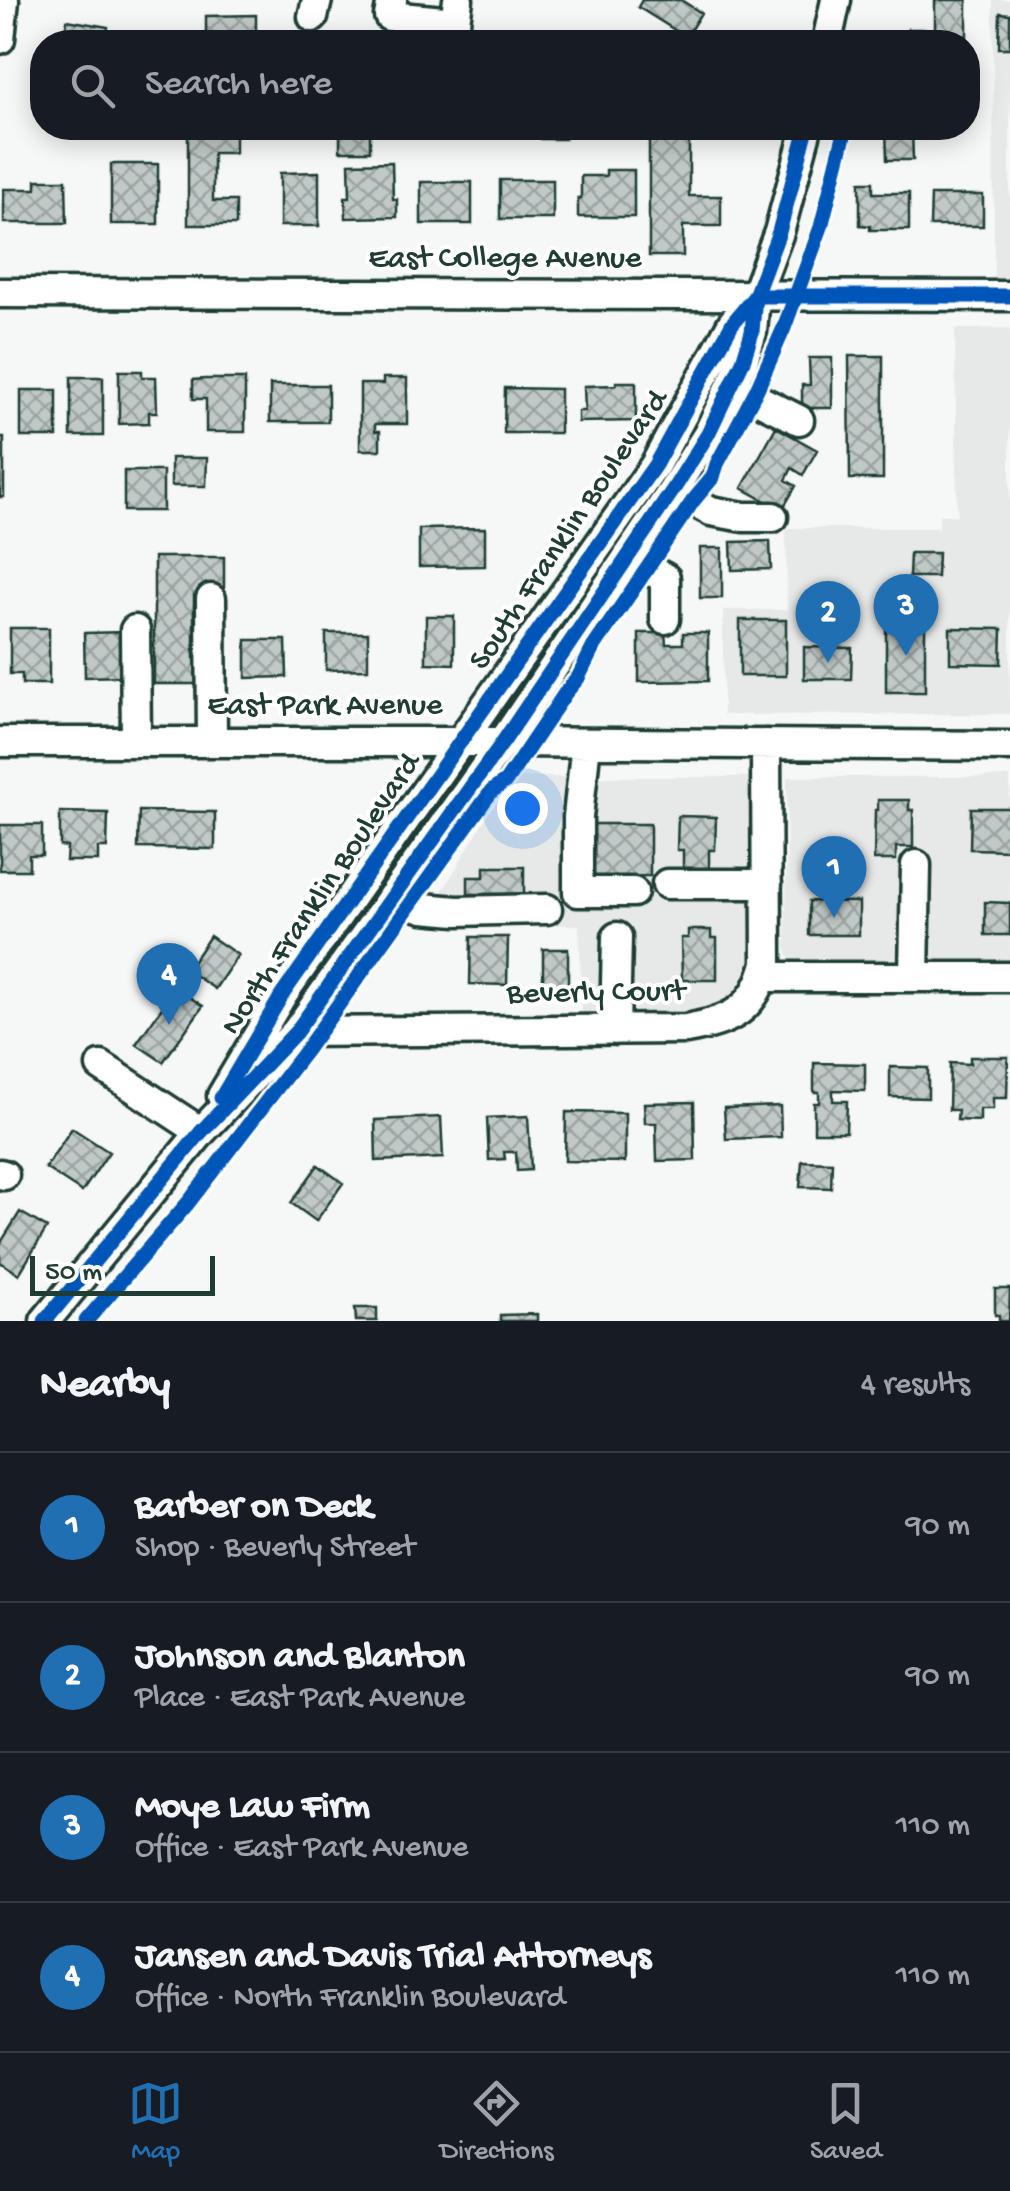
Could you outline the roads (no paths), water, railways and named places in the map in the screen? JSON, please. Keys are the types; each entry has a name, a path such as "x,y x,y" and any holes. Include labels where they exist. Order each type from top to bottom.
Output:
{"street":[{"path":"0,39 4,0"},
{"path":"392,0 389,16 455,22 458,0"},
{"path":"830,30 836,0"},
{"name":"South Franklin Boulevard","path":"460,743 655,465 732,324 754,296 779,232 804,140"},
{"name":"East College Avenue","path":"0,293 1010,296"},
{"name":"South Franklin Boulevard","path":"503,742 708,434 752,332 754,296"},
{"path":"731,386 799,420"},
{"path":"673,490 711,511 773,516"},
{"path":"627,559 665,578 665,620"},
{"path":"211,599 212,742"},
{"path":"135,630 136,742"},
{"name":"East Park Avenue","path":"0,742 1010,746"},
{"name":"North Franklin Boulevard","path":"45,1321 201,1132 296,1032 503,742"},
{"name":"North Franklin Boulevard","path":"201,1132 282,995 460,743"},
{"path":"586,743 578,816 578,892 633,892"},
{"path":"766,744 764,977 1010,978"},
{"path":"914,978 916,865"},
{"path":"667,884 766,884"},
{"path":"392,897 423,908 458,911 547,909"},
{"path":"615,1030 616,938"},
{"name":"Beverly Court","path":"296,1032 686,1029 731,1018 751,1000 764,977"},
{"path":"101,1066 201,1132"}],"place":[{"name":"Moye Law Firm","path":"906,656"},
{"name":"Johnson and Blanton","path":"828,663"},
{"name":"Barber on Deck","path":"834,918"},
{"name":"Jansen and Davis Trial Attorneys","path":"169,1025"}]}
